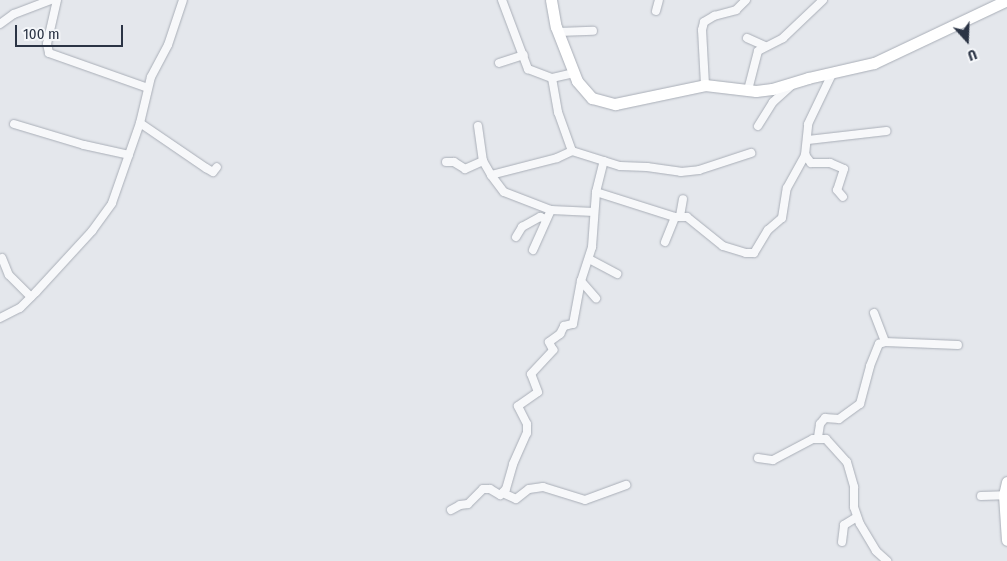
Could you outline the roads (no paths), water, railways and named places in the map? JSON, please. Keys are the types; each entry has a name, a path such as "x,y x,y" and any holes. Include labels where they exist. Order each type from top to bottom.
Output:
{"street":[{"path":"0,24 14,14 51,0"},
{"path":"57,0 47,44 49,53 148,88"},
{"path":"0,318 20,308 74,251 105,214 118,189 140,123 148,88 168,45 182,0"},
{"path":"502,0 528,69 533,73 552,78 574,73"},
{"path":"551,0 558,32 574,73 588,95 608,103 634,101 705,86 748,90 772,89 792,85 808,78 874,64 1007,0"},
{"path":"656,11 659,0"},
{"path":"705,86 702,30 704,22 714,16 736,10 746,0"},
{"path":"748,90 755,55 760,48 783,38 823,0"},
{"path":"558,32 592,31"},
{"path":"747,38 765,46"},
{"path":"499,63 524,55"},
{"path":"596,192 695,222 722,246 746,253 754,253 768,230 782,218 787,188 805,154 808,140 808,124 832,74"},
{"path":"552,78 558,112 572,151"},
{"path":"758,126 773,102 792,85"},
{"path":"140,123 206,168 213,172 217,167"},
{"path":"14,124 84,145 129,155"},
{"path":"478,126 482,161 504,192 551,210 594,212"},
{"path":"808,140 886,131"},
{"path":"491,175 558,158 572,151 620,166 647,167 681,172 699,170 751,153"},
{"path":"805,154 811,162 830,163 844,169 837,190 844,197"},
{"path":"446,162 454,162 465,169 482,161"},
{"path":"503,493 528,433 527,424 518,406 537,394 531,374 553,350 549,342 560,334 564,326 573,325 580,281 592,247 596,192 604,161"},
{"path":"666,242 678,216 683,199"},
{"path":"533,250 551,210"},
{"path":"516,238 522,227 534,222 538,217 546,219"},
{"path":"2,258 9,275 30,297"},
{"path":"589,259 617,274"},
{"path":"580,281 596,298"},
{"path":"874,313 885,342"},
{"path":"818,437 820,424 825,418 839,419 860,404 876,347 885,342 958,345"},
{"path":"758,458 774,460 818,437 826,439 847,462 854,487 854,507 857,517 872,545 887,561"},
{"path":"1007,482 1004,494 1007,540"},
{"path":"451,510 460,505 468,504 483,489 490,488 500,495 503,493 516,499 529,489 543,487 586,500 626,485"},
{"path":"980,496 1004,494"},
{"path":"842,542 844,525 857,517"}]}
